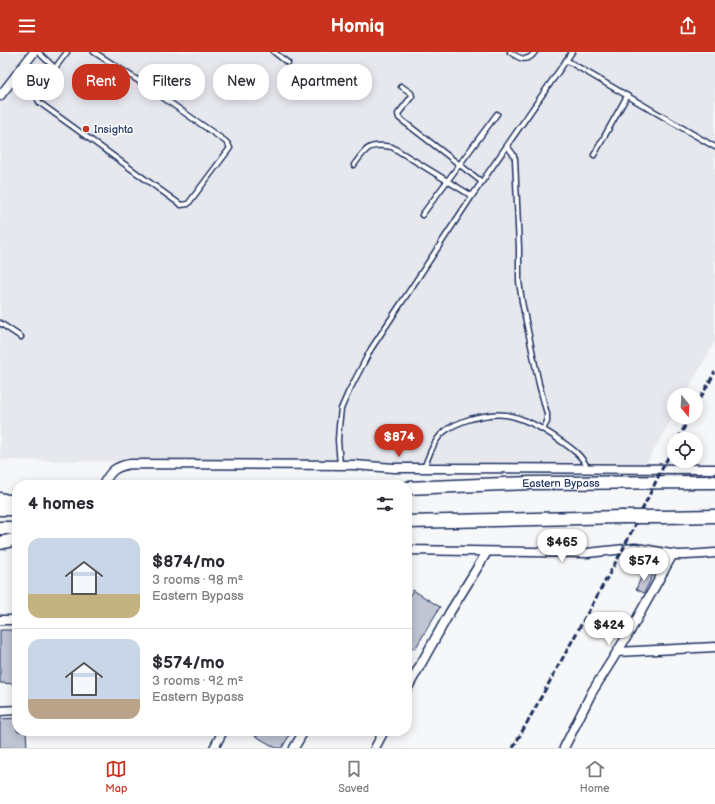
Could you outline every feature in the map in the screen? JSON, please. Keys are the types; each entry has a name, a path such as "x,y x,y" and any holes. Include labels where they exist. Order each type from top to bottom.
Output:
{"main road":[{"name":"Eastern Bypass","path":"412,488 530,483 715,482"},
{"path":"0,499 12,501"},
{"path":"0,509 12,509"},
{"path":"412,522 715,516"},
{"path":"0,528 12,528"},
{"path":"0,543 12,540"}],"street":[{"path":"0,96 34,52"},
{"path":"106,480 114,469 130,464 340,465 423,468 715,469"},
{"path":"412,550 587,553 642,548 680,555 715,553"},
{"path":"412,681 450,612 487,552"},
{"path":"564,748 592,692 629,634 673,554"},
{"path":"0,620 12,620"},
{"path":"617,652 715,647"},
{"path":"0,711 12,710"},
{"path":"214,748 220,736"},
{"path":"294,748 301,736"},
{"path":"375,748 381,736"}],"lane":[{"path":"38,52 51,64"},
{"path":"58,64 68,52"},
{"path":"38,100 181,205 188,204 230,148 228,144 94,52"},
{"path":"274,52 288,63"},
{"path":"510,52 518,58 525,59 531,57 535,52"},
{"path":"340,465 338,440 341,409 371,349 472,196 572,52"},
{"path":"566,60 715,147"},
{"path":"401,86 411,93 412,96 398,114 399,118 482,182"},
{"path":"594,155 627,96"},
{"path":"422,215 497,114"},
{"path":"354,165 364,151 369,148 380,145 392,147 472,196"},
{"path":"507,146 515,159 519,281 531,347 546,414 547,422 543,429"},
{"path":"0,323 22,337"},
{"path":"423,468 435,443 444,432 451,427 475,418 491,415 505,415 526,421 543,429 575,451 582,458 588,469"}],"shaded area":[{"path":"0,52 715,52 715,342 689,388 667,388 667,424 669,424 644,468 0,460"}],"building":[{"path":"644,571 653,575 644,593 636,589"},
{"path":"413,590 440,607 415,649 412,648"},
{"path":"0,630 12,630 12,684 0,683"},
{"path":"12,718 12,736 26,736 27,748 0,748 0,719"},
{"path":"256,736 289,736 282,748 276,748"}],"railway":[{"path":"703,393 715,372"},
{"path":"682,432 686,424"},
{"path":"513,748 623,549 667,459"}],"place":[{"name":"Insighta","path":"86,129"}]}
